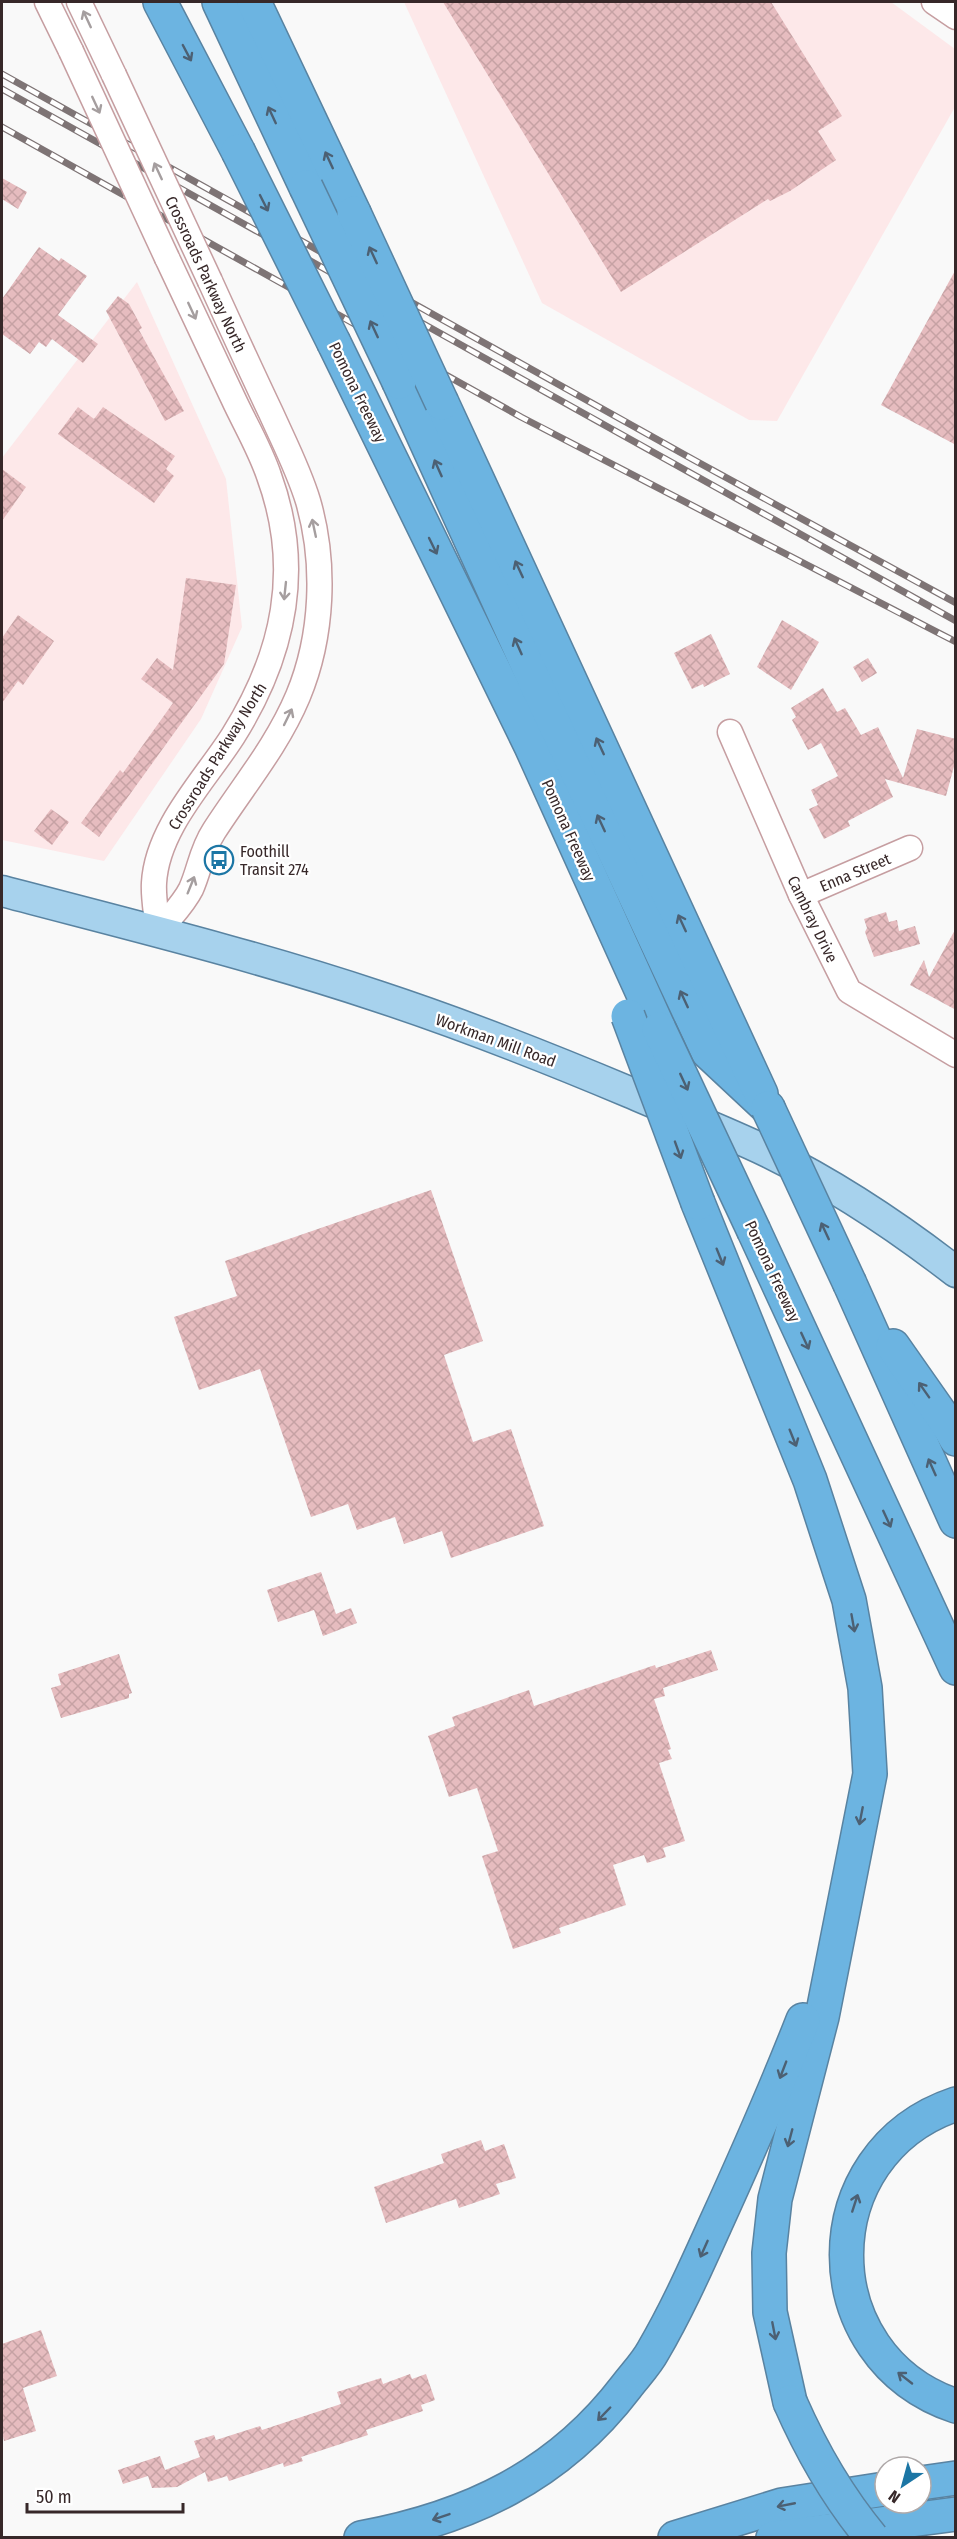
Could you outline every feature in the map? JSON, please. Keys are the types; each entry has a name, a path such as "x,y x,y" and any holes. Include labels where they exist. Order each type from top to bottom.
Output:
{"highway":[{"name":"Pomona Freeway","path":"160,2 334,343 531,746 659,1029 956,1668"},
{"path":"219,2 399,382 534,680 708,1052 768,1108"},
{"path":"254,2 850,1284 956,1521"},
{"path":"531,746 698,1203 810,1480 849,1600 865,1688 870,1774 822,2017 774,2199 769,2253 770,2312 790,2402 826,2475 847,2508 872,2538"},
{"path":"850,1284 948,1423 956,1439"},
{"path":"361,2538 426,2522 472,2507 524,2481 573,2446 611,2406 652,2353 680,2302 770,2104 837,1938"},
{"path":"956,2104 936,2110 902,2132 874,2165 856,2197 847,2230 846,2275 857,2315 875,2348 902,2378 938,2400 956,2406"},
{"path":"933,2481 956,2478"},
{"path":"675,2538 782,2505 873,2491"},
{"path":"773,2538 956,2514"},
{"path":"933,2538 956,2535"}],"main road":[{"name":"Workman Mill Road","path":"2,891 356,990 475,1030 720,1130 769,1153 839,1192 956,1272"}],"street":[{"name":"Crossroads Parkway North","path":"47,2 269,476 284,538 287,575 276,645 264,680 231,739 179,812 164,843 154,882 158,933"},
{"name":"Crossroads Parkway North","path":"79,2 291,457 308,500 317,545 319,581 317,621 310,660 298,696 278,737 213,832 200,857 190,890 158,933"},
{"path":"934,2 956,17"},
{"name":"Cambray Drive","path":"730,732 801,895 849,991 956,1054"},
{"name":"Enna Street","path":"801,895 910,848"}],"shaded area":[{"path":"404,2 891,2 955,49 955,107 777,421 749,420 542,303"},
{"path":"137,282 226,479 242,627 201,719 104,861 2,840 2,458"}],"building":[{"path":"443,2 771,2 842,116 818,131 836,160 790,191 770,201 768,199 621,292"},
{"path":"2,178 27,192 18,209 2,199"},
{"path":"39,247 59,261 61,258 87,276 58,315 98,344 83,363 52,339 46,347 39,342 30,354 2,334 2,299"},
{"path":"956,269 956,445 881,405"},
{"path":"118,296 129,304 142,328 139,330 184,411 165,421 106,311"},
{"path":"78,407 94,419 103,407 175,456 166,469 174,476 154,503 58,434"},
{"path":"2,469 26,487 2,521"},
{"path":"186,578 236,585 224,664 99,837 81,823 120,770 123,773 173,703 141,679 157,658 173,670"},
{"path":"18,615 54,641 23,685 18,681 2,703 2,638"},
{"path":"782,620 819,642 791,690 757,667"},
{"path":"711,634 730,674 704,687 703,684 692,689 674,653"},
{"path":"868,658 877,673 862,682 853,667"},
{"path":"823,688 837,712 845,708 861,735 878,727 903,778 917,729 956,739 956,759 946,796 885,779 893,797 848,821 850,826 824,839 809,809 818,805 811,790 838,776 821,743 808,750 792,720 796,717 791,708"},
{"path":"51,809 69,822 52,845 34,831"},
{"path":"886,912 889,922 897,920 899,931 915,926 920,944 874,957 865,932 867,928 864,919"},
{"path":"956,928 956,1010 910,985 924,960 929,977"},
{"path":"431,1190 483,1341 444,1355 473,1442 511,1429 544,1526 451,1558 442,1531 404,1544 395,1517 357,1530 348,1504 311,1517 260,1369 199,1390 174,1317 237,1296 225,1261"},
{"path":"321,1572 336,1614 351,1608 357,1623 323,1636 314,1610 278,1622 267,1590"},
{"path":"711,1650 718,1670 663,1688 665,1696 654,1699 671,1749 668,1750 672,1759 659,1763 685,1841 663,1848 666,1857 647,1863 644,1855 613,1865 626,1905 559,1928 561,1933 513,1949 482,1856 498,1851 477,1788 449,1797 428,1736 455,1726 452,1717 529,1690 534,1706 655,1665 656,1668"},
{"path":"119,1654 132,1693 129,1694 129,1698 61,1718 51,1688 61,1685 58,1674"},
{"path":"481,2140 485,2151 504,2144 516,2178 496,2184 500,2194 459,2208 456,2199 386,2223 374,2187 444,2163 441,2154"},
{"path":"41,2330 57,2376 23,2388 36,2431 4,2441 2,2432 2,2344"},
{"path":"410,2374 412,2379 426,2374 435,2400 421,2405 423,2411 366,2430 368,2435 301,2457 303,2461 284,2467 283,2463 229,2481 227,2476 208,2482 205,2472 177,2487 152,2488 148,2476 123,2484 118,2470 160,2456 165,2470 200,2457 194,2441 214,2435 216,2440 260,2426 262,2430 341,2404 337,2392 381,2378 383,2384"}],"railway":[{"path":"2,74 694,460 956,603"},
{"path":"2,89 956,621"},
{"path":"2,127 521,417 956,642"}],"place":[{"name":"Foothill Transit 274","path":"219,860"}]}
